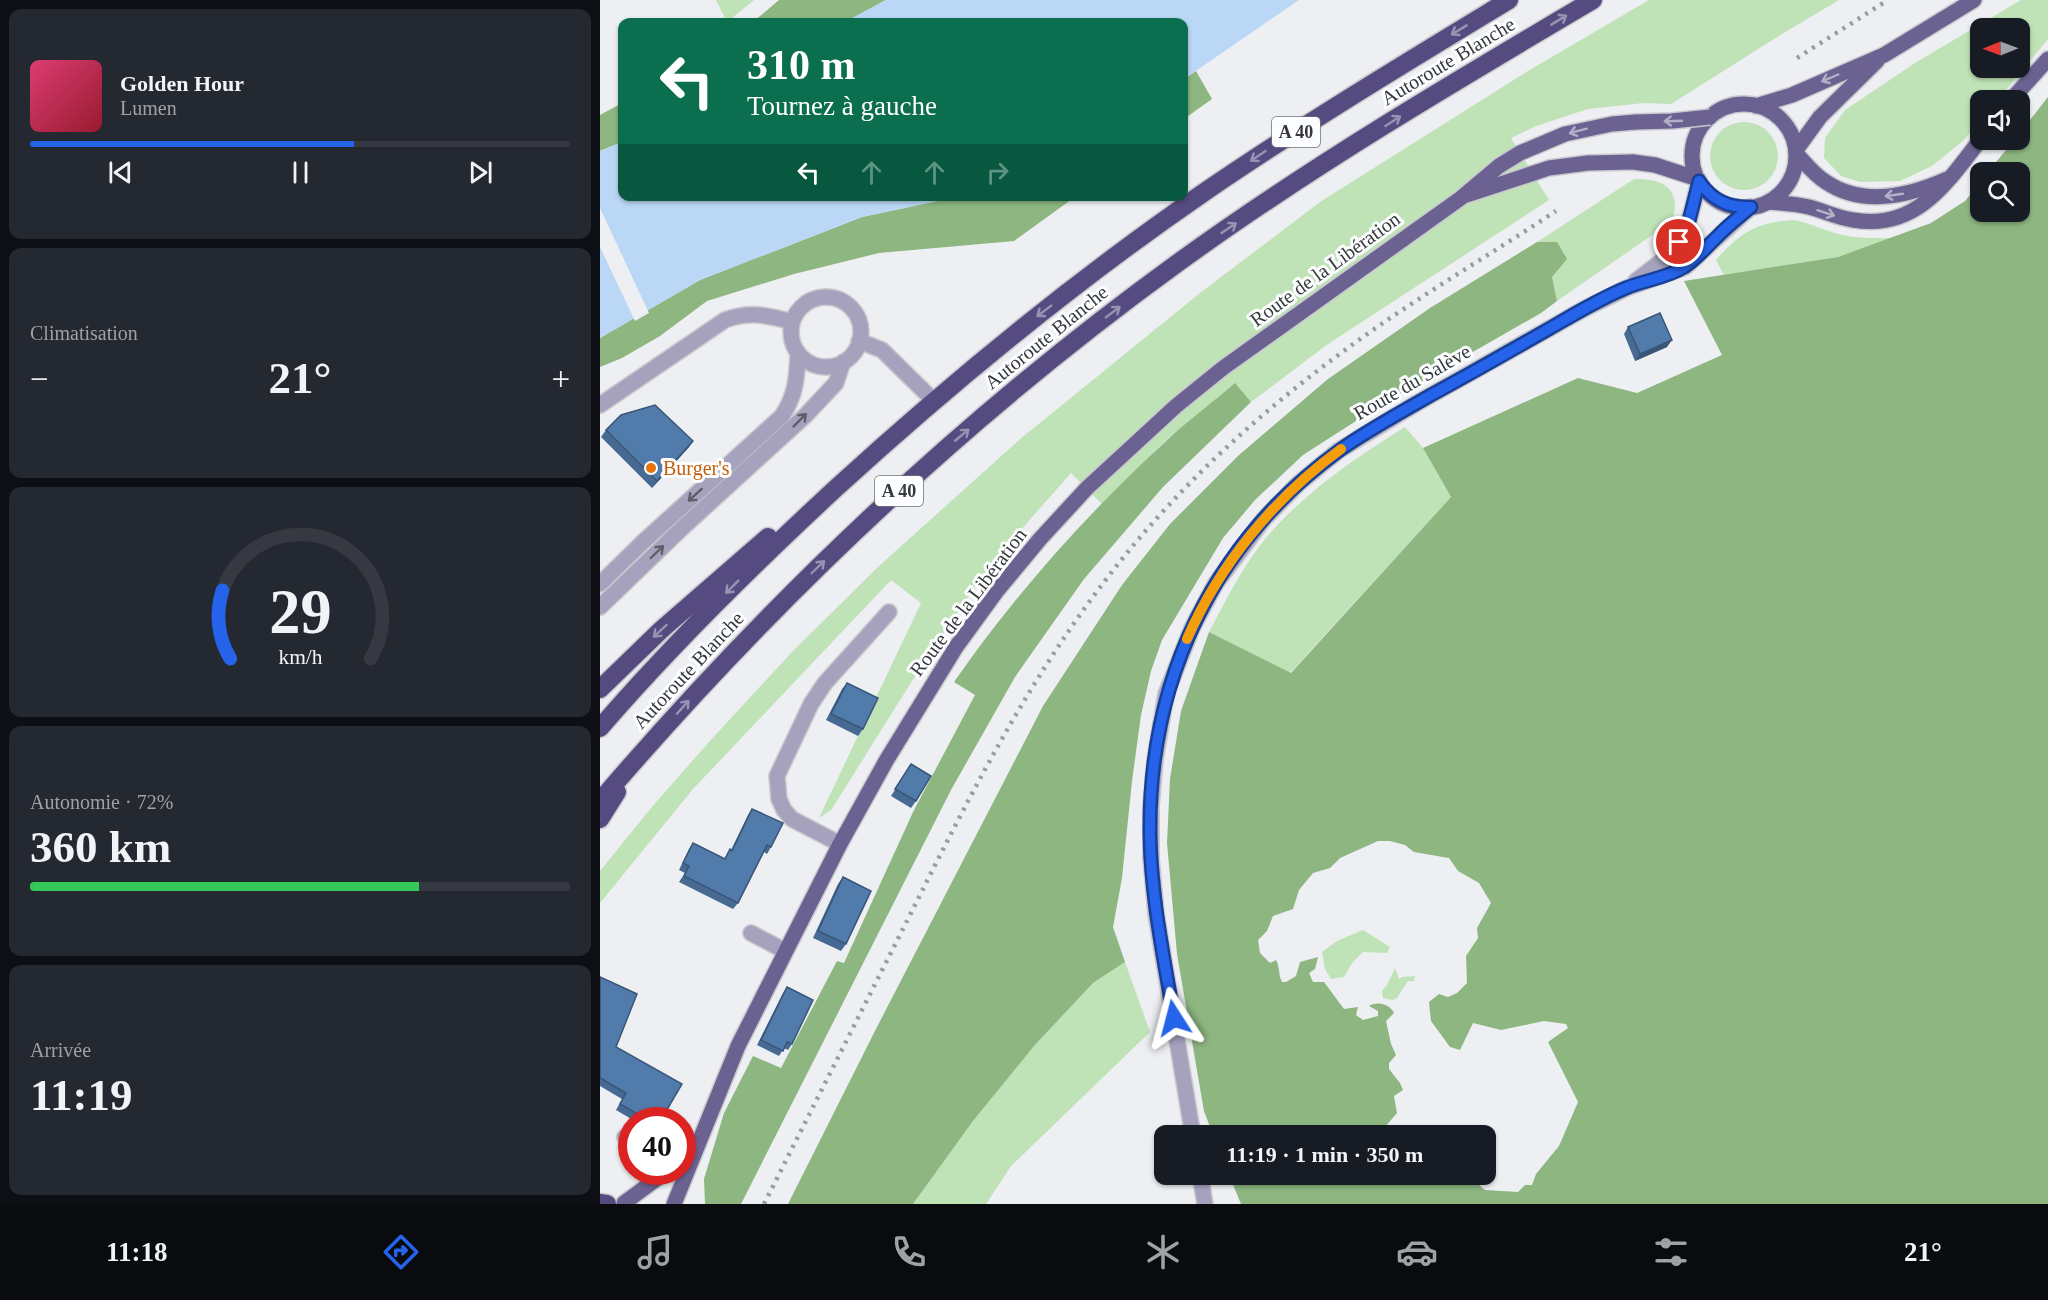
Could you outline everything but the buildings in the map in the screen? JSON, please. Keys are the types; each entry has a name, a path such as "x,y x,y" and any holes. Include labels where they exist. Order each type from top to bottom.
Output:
{"highway":[{"name":"Autoroute Blanche","path":"600,728 711,607 775,544 913,417 1041,313 1203,193 1372,83 1509,0"},
{"name":"Autoroute Blanche","path":"600,801 644,750 774,610 845,540 924,467 1084,333 1181,261 1298,182 1400,116 1593,0"},
{"path":"600,689 661,630 746,555 913,417"},
{"path":"600,819 644,750"},
{"path":"600,1203 607,1204"}],"main road":[{"path":"1972,150 1940,191 1921,206 1907,214 1886,220 1854,221 1802,206 1768,202 1751,207 1730,206 1705,189 1698,180 1693,157 1695,140 1710,117 1732,106 1754,105 1792,95 1884,55 1974,0"},
{"path":"1768,202 1786,186 1795,165 1796,151 1820,117 1884,55"},
{"path":"2020,90 2048,59"},
{"path":"1754,105 1779,117 1787,126 1796,151 1825,182 1839,189 1862,196 1894,196 1919,190 1950,178"},
{"name":"Route de la Libération","path":"674,1204 731,1062 840,844 886,761 956,647 1025,557 1087,488 1176,406 1223,368 1461,198 1492,171 1520,153 1565,134 1612,124 1680,121 1710,117"},
{"name":"Route de la Libération","path":"1461,198 1532,173 1568,164 1618,162 1655,165 1698,180"},
{"name":"Route de la Libération","path":"696,1145 700,1142"},
{"path":"622,1204 648,1185"},
{"path":"622,1204 634,1204"}],"street":[{"name":"Route du Salève","path":"1629,287 1664,258 1679,242 1689,221 1698,180"},
{"name":"Route du Salève","path":"1191,1125 1156,914 1150,834 1152,783 1162,717 1173,676 1192,628 1216,583 1248,538 1280,501 1338,452 1417,403 1584,309 1629,287 1684,267 1751,207"},
{"path":"823,297 837,298 849,305 857,317 860,330 859,341 853,353 843,362 831,366 819,366 807,361 798,353 792,338 792,322 799,310 809,301 823,297"},
{"path":"603,402 725,320 740,315 758,314 792,322"},
{"path":"859,341 882,350 933,400"},
{"path":"600,584 782,416 794,394 798,353"},
{"path":"600,607 804,416 836,383 843,362"},
{"path":"840,844 792,819 784,810 779,799 777,776 811,704 825,683 889,612"},
{"path":"751,933 785,951"},
{"path":"1202,1185 1205,1204"}],"green space":[{"path":"716,0 754,0 732,18 725,18"},
{"path":"779,0 886,0 852,18 758,18"},
{"path":"1649,0 1839,0 1671,104 1644,103 1588,109 1536,126 1511,138 1549,200 1328,344 1251,402 1235,384 1166,440 1102,504 1071,473 983,577 924,663 831,810 819,818 921,603 891,580 693,789 600,903 600,871 709,742 792,652 879,566 1019,440 1200,293 1320,202 1528,71"},
{"path":"2021,0 2048,0 2048,39 2030,61 2030,18 1991,18"},
{"path":"1970,30 1970,78 2016,78 2006,90 1970,90 1970,133 1932,166 1900,181 1860,182 1841,176 1824,158 1825,138 1845,110 1915,63"},
{"path":"1196,71 1212,99 1188,116 1188,76"},
{"path":"2048,97 2048,1204 1241,1204 1233,1185 1479,1185 1485,1190 1518,1192 1525,1185 1532,1185 1536,1174 1559,1146 1578,1102 1548,1042 1568,1028 1566,1024 1544,1021 1501,1030 1473,1023 1460,1050 1450,1047 1431,1021 1429,1002 1439,994 1448,997 1457,993 1467,983 1466,956 1478,938 1477,928 1491,903 1479,883 1458,871 1449,858 1414,852 1405,845 1390,841 1378,841 1340,858 1330,868 1313,873 1299,890 1293,909 1273,916 1267,931 1258,940 1260,953 1270,963 1276,960 1282,982 1296,976 1300,962 1318,957 1315,969 1309,973 1313,982 1324,982 1344,1009 1358,1007 1356,1015 1363,1020 1378,1016 1378,1011 1369,1006 1372,1004 1383,1004 1390,1007 1394,1013 1386,1021 1396,1055 1389,1063 1389,1069 1403,1090 1394,1096 1397,1113 1387,1125 1209,1125 1204,1111 1177,954 1167,843 1170,779 1181,711 1209,632 1291,673 1451,497 1423,448 1578,378 1637,393 1722,355 1684,281 1838,257 1931,223 1965,201 1970,195 1970,222 2030,222 2030,162 1996,162 2006,150 2030,150 2030,120"},
{"path":"618,105 618,144 600,151 600,115"},
{"path":"1744,122 1757,125 1768,132 1775,143 1778,156 1775,169 1768,180 1757,187 1744,190 1731,187 1720,180 1713,169 1710,156 1713,143 1720,132 1731,125"},
{"path":"1634,179 1655,181 1668,188 1675,204 1671,222 1557,301 1552,277 1557,242 1537,242"},
{"path":"937,201 1069,201 1014,241 879,253 794,274 707,301 660,336 622,358 600,367 600,338 700,280 862,217"},
{"path":"1795,220 1849,236 1896,238 1838,257 1724,275 1716,260 1734,242 1760,226"},
{"path":"1537,242 1557,242 1567,259 1552,277 1557,301 1541,313 1384,403 1303,455 1255,500 1223,538 1162,640 1151,671 1141,715 1122,878 1113,927 1125,962 1093,983 1034,1046 973,1121 913,1204 788,1204 1043,706 1122,585 1170,524 1239,455 1328,379 1430,308"},
{"path":"1235,383 1251,402 1163,487 1084,579 1015,677 951,790 741,1204 705,1204 704,1179 724,1113 753,1056 781,1068 837,961 844,963 914,810 975,695 954,682 1027,586 1107,498 1165,442"},
{"path":"1405,427 1423,448 1451,497 1290,673 1209,632 1235,583 1266,538 1281,521 1331,477"},
{"path":"1363,930 1390,947 1387,953 1363,952 1352,963 1344,977 1331,979 1325,969 1322,952 1337,941"},
{"path":"1125,962 1150,1032 1011,1166 986,1204 913,1204 973,1121 1034,1046 1093,983"},
{"path":"1395,968 1399,979 1415,976 1414,981 1408,981 1397,998 1393,1000 1383,998 1382,991"}],"water":[{"path":"886,0 1299,0 1188,76 1188,18 852,18"},
{"path":"618,144 618,201 937,201 862,217 700,280 600,338 600,151"}],"pier":[{"path":"600,208 649,313 635,321 600,247"}],"railway":[{"path":"1797,58 1888,0"},
{"path":"764,1204 968,800 1026,697 1058,647 1128,551 1207,466 1289,393 1387,320 1556,211"}],"slow traffic":[{"path":"1187,639 1216,583 1248,538 1280,501 1341,449"}],"place":[{"name":"Burger's","path":"651,468"}],"route":[{"path":"1174,1018 1153,885 1150,834 1152,783 1167,694 1180,656 1204,604 1230,561 1280,501 1317,468 1358,437 1584,309 1629,287 1684,267 1751,207 1740,208 1721,202 1712,196 1699,181 1689,221 1679,242"}]}
